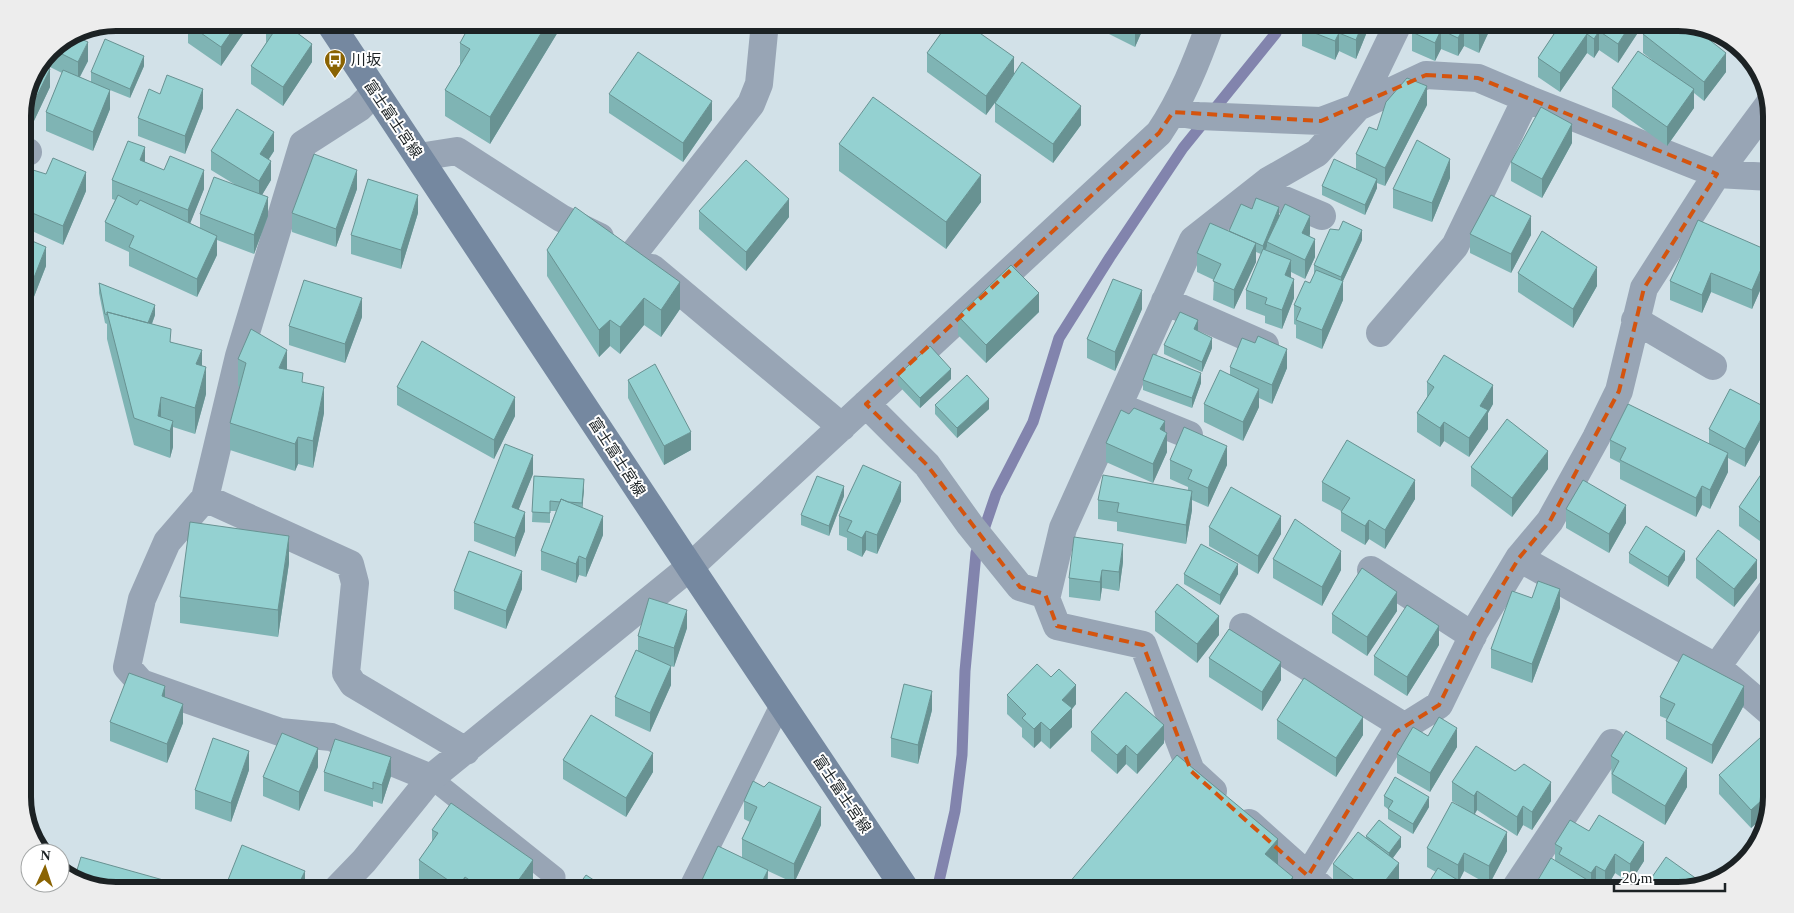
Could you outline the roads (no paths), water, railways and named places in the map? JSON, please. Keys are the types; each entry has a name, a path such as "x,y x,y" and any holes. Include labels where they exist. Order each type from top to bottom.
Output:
{"main road":[{"name":"富士富士宮線","path":"335,31 900,882"}],"street":[{"path":"634,253 752,104 759,84 764,31"},
{"path":"1186,114 1208,31"},
{"path":"1315,882 1191,771 1143,645 1057,626 1046,598 1063,528 1193,240 1268,181 1317,153 1358,107 1395,31"},
{"path":"344,882 364,861 431,778 690,568 1159,133 1186,114 1322,121 1358,107 1426,75 1478,78 1526,99 1718,174 1763,177"},
{"path":"374,92 358,108 302,144 239,356 204,498 167,542 142,599 127,667 141,683 280,732 331,737 431,778"},
{"path":"1380,333 1455,246 1526,99"},
{"path":"1317,882 1396,732 1439,705 1473,636 1519,558 1550,521 1596,438 1619,391 1644,288 1718,174 1763,112"},
{"path":"419,157 457,151 561,218 634,253 842,427"},
{"path":"1258,189 1322,216"},
{"path":"1165,301 1265,345"},
{"path":"1635,320 1714,366"},
{"path":"866,404 927,465 1020,587 1047,595"},
{"path":"1118,407 1189,434"},
{"path":"204,498 350,564 355,583 346,673 353,684 466,751"},
{"path":"1519,558 1716,668 1763,706"},
{"path":"1371,570 1473,636"},
{"path":"1716,668 1763,603"},
{"path":"1243,627 1405,727"},
{"path":"1519,882 1612,744"}],"lane":[{"path":"692,882 781,704"},
{"path":"431,778 555,877 555,882"}],"waterway":[{"path":"939,882 955,811 962,755 965,671 976,553 996,494 1033,422 1059,338 1110,257 1183,148 1277,31"}],"place":[{"name":"川坂","path":"335,79"}]}
